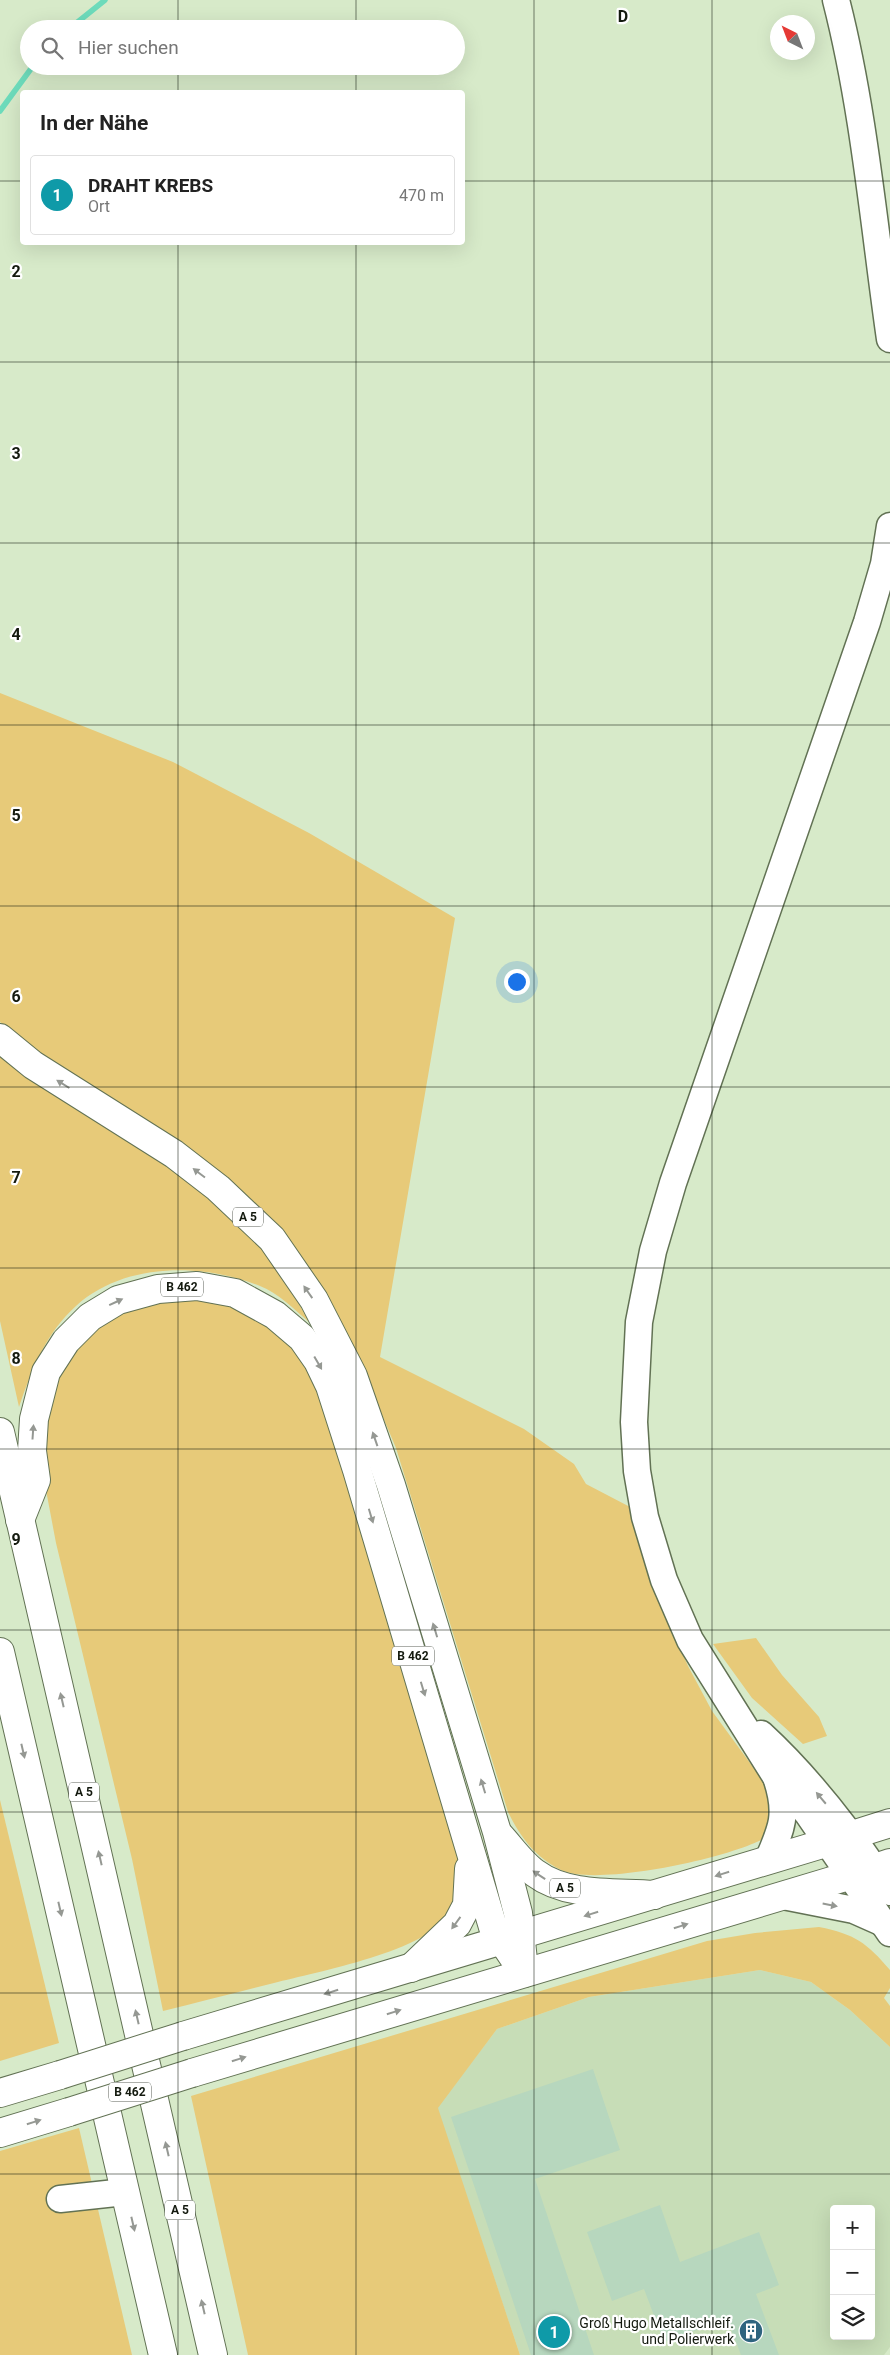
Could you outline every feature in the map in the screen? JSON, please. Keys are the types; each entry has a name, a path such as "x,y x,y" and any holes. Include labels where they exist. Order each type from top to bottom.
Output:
{"main road":[{"name":"A 5","path":"0,1038 33,1065 174,1154 218,1188 272,1239 314,1300 353,1376 391,1485 497,1832 518,1913 511,1939"},
{"name":"B 462","path":"20,1520 36,1480 32,1450 34,1419 46,1372 66,1341 90,1317 118,1300 158,1289 197,1286 235,1294 275,1315 302,1338 318,1361 330,1386 469,1842 493,1928 511,1939 524,1974"},
{"name":"A 5","path":"0,1432 213,2355"},
{"path":"0,1652 163,2355"},
{"name":"B 462","path":"0,2093 890,1823"},
{"name":"A 5","path":"497,1832 533,1872 551,1883 568,1889 654,1895"},
{"name":"B 462","path":"411,1968 457,1924 467,1905 470,1884 469,1842"},
{"name":"B 462","path":"0,2133 192,2073 882,1866"}],"street":[{"path":"836,0 855,91 890,338"},
{"path":"890,526 884,564 868,622 673,1183 653,1251 639,1322 634,1422 637,1471 645,1517 664,1580 690,1640 738,1713 776,1777 808,1814 840,1839 882,1866 890,1892"},
{"path":"738,1713 791,1762 840,1839 848,1876 886,1928"},
{"path":"768,1860 782,1830 784,1814 783,1798 776,1777"},
{"path":"782,1896 854,1910 886,1928"},
{"path":"60,2199 125,2192"}],"shaded area":[{"path":"0,693 173,762 309,833 455,918 380,1357 524,1429 574,1464 586,1484 632,1508 656,1594 688,1666 712,1711 769,1789 776,1804 765,1838 748,1846 695,1861 632,1873 603,1875 579,1874 561,1870 536,1853 518,1830 508,1812 396,1448 360,1363 285,1238 29,1049 0,1022"},
{"path":"0,1051 158,1156 218,1203 258,1241 285,1278 309,1322 273,1293 237,1278 214,1273 189,1271 140,1274 117,1281 96,1292 76,1306 65,1317 41,1352 19,1407 0,1321"},
{"path":"217,1299 258,1312 305,1360 325,1399 448,1816 454,1839 459,1876 456,1900 451,1912 439,1926 397,1949 343,1966 163,2011 132,1859 56,1543 42,1469 44,1410 56,1372 81,1337 142,1301"},
{"path":"756,1638 782,1675 819,1717 827,1736 803,1744 752,1698 713,1644"},
{"path":"0,1800 59,2043 0,2061"},
{"path":"819,1927 842,1933 859,1941 867,1946 890,1970 890,1988 884,1998 890,2006 890,2047 850,2010 811,1982 760,1970 589,1997 497,2029 438,2108 520,2355 248,2355 191,2096 707,1941 755,1933"},
{"path":"760,1970 811,1982 850,2010 890,2047 890,2347 884,2355 520,2355 437,2108 497,2029 589,1997"},
{"path":"79,2128 132,2355 0,2355 0,2151"}],"building":[{"path":"593,2069 620,2150 535,2179 594,2355 531,2355 451,2117"},
{"path":"660,2205 680,2262 759,2232 779,2285 756,2294 779,2355 741,2355 727,2319 664,2342 644,2289 612,2301 587,2232"}],"waterway":[{"path":"80,20 105,0"},
{"path":"0,111 26,75"}],"place":[{"name":"Groß Hugo Metallschleif. und Polierwerk","path":"751,2331"},
{"name":"DRAHT KREBS","path":"554,2332"}]}
